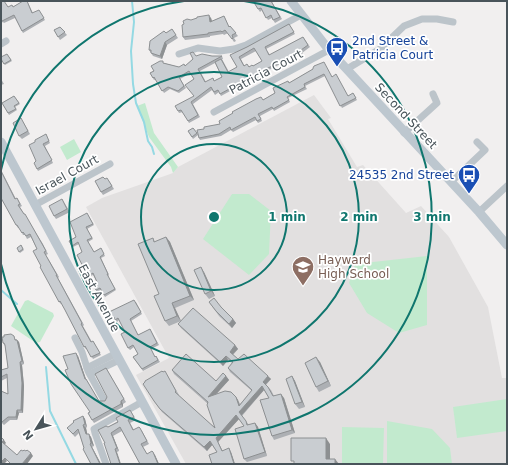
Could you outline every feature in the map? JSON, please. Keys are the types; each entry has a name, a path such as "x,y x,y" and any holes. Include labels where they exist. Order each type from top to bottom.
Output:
{"street":[{"name":"Second Street","path":"291,1 329,50 404,133 479,212 507,245"},
{"path":"179,54 198,48 220,51 234,49 246,45 301,15"},
{"path":"347,69 380,50 404,26 422,19 437,19 453,22"},
{"name":"Patricia Court","path":"214,112 329,50"},
{"path":"404,133 437,103 433,94"},
{"path":"451,182 485,150 477,142"},
{"name":"East Avenue","path":"1,144 176,464"},
{"name":"Israel Court","path":"35,205 110,164"},
{"path":"479,212 507,186"},
{"path":"75,338 82,352 88,371 104,400"},
{"path":"88,371 117,357"},
{"path":"106,464 94,429 142,402"}],"shaded area":[{"name":"Hayward High School","path":"314,95 331,118 328,119 357,167 363,165 406,213 421,206 449,237 488,307 502,378 507,378 507,464 186,464 136,375 169,358 86,207 102,198 173,173 178,167"}],"green space":[{"path":"145,103 154,133 178,167 173,173 171,167 149,137 137,106"},
{"path":"74,139 81,152 67,160 60,147"},
{"path":"232,194 249,194 271,211 269,254 249,275 203,239"},
{"path":"427,256 427,325 399,333 367,313 349,283 355,264"},
{"path":"28,300 53,313 54,316 40,342 36,343 11,326 25,301"},
{"path":"507,399 507,431 457,438 453,407"},
{"path":"387,421 432,429 450,448 452,464 387,464"},
{"path":"342,427 384,428 383,464 342,464"}],"building":[{"path":"1,1 4,1 8,7 12,5 13,7 23,1 27,1 32,13 39,10 44,18 22,31 14,15 2,21 1,20"},
{"path":"253,1 271,1 280,17 273,20 271,15 266,18 261,8 258,9"},
{"path":"209,15 210,22 224,16 229,27 230,26 236,33 232,35 232,39 225,30 222,32 183,37 183,21"},
{"path":"289,24 294,32 265,47 269,55 303,37 308,45 295,55 294,54 220,94 218,90 214,92 211,87 191,102 198,115 188,121 181,110 178,111 175,106 194,96 185,85 194,79 189,71 179,77 184,86 178,91 168,87 162,91 150,73 154,71 151,66 160,61 179,67 184,64 185,66 193,59 190,53 193,52 196,56 202,54 222,56 198,69 205,82 213,78 214,81 222,77 215,62 221,59 228,72 237,67 230,55","holes":["254,48 262,61 249,67 247,64 244,66 239,57"]},
{"path":"60,27 65,32 58,37 54,30"},
{"path":"172,29 176,35 165,42 160,56 151,53 151,50 149,50 150,41 164,31 166,33"},
{"path":"7,54 11,60 4,64 1,57"},
{"path":"324,62 332,77 336,74 348,96 353,93 356,98 340,106 324,74 304,84 305,87 287,97 289,100 273,109 272,107 258,114 261,119 257,121 255,117 231,130 230,127 219,134 199,138 197,130 220,124 219,121 233,113 232,112 261,97 263,100 275,93 273,88 288,81 289,83 313,69 314,66"},
{"path":"14,96 19,103 14,106 16,109 8,113 2,103"},
{"path":"21,118 28,131 19,136 13,123"},
{"path":"193,128 197,133 192,137 188,131"},
{"path":"46,134 49,141 43,144 52,160 37,169 34,163 36,161 29,145"},
{"path":"1,171 15,199 17,198 20,204 18,205 25,214 46,251 44,252 82,323 81,324 91,342 93,341 100,353 91,357 85,346 84,347 40,267 41,266 33,251 37,249 30,234 26,236 23,232 22,233 1,198"},
{"path":"103,177 105,179 107,178 112,186 101,192 95,181"},
{"path":"62,199 67,209 54,216 49,206"},
{"path":"87,213 93,224 86,227 92,238 87,240 94,252 101,248 104,254 100,257 115,289 104,295 100,288 96,290 93,285 97,282 93,273 88,276 77,255 82,252 78,242 72,246 69,241 76,237 70,222"},
{"path":"166,237 190,296 172,303 177,316 165,321 154,296 159,294 138,244 153,238 154,242"},
{"path":"21,245 23,249 19,252 17,248"},
{"path":"201,267 211,291 205,294 194,270"},
{"path":"214,298 233,319 229,324 209,302"},
{"path":"134,300 141,312 130,319 138,335 150,329 157,343 150,347 158,360 142,369 133,357 138,354 133,345 128,348 121,334 125,332 118,318 115,320 114,317 112,318 109,312"},
{"path":"193,308 235,345 230,352 238,359 244,354 268,376 263,382 273,396 281,394 292,430 272,436 260,400 269,398 262,386 239,412 246,421 247,425 255,423 265,452 244,459 235,429 244,426 236,415 216,438 222,451 229,448 234,464 212,464 209,455 217,452 210,441 204,447 160,409 143,384 145,381 162,371 165,371 176,391 175,392 215,428 207,405 208,402 172,370 186,354 216,381 223,373 226,376 208,397 225,391 231,392 236,397 239,406 252,390 228,368 233,362 226,356 220,362 178,324"},
{"path":"11,334 14,336 15,340 17,340 22,361 20,362 22,383 21,410 17,410 16,417 8,417 2,422 1,391 8,394 7,374 1,377 1,370 8,368 5,345 2,337 4,337 4,335"},
{"path":"76,353 85,379 99,401 105,401 107,397 95,374 106,368 124,399 121,401 121,404 92,420 88,413 90,412 71,384 65,370 68,369 63,356"},
{"path":"316,357 328,381 316,387 305,363"},
{"path":"292,376 302,402 295,404 286,379"},
{"path":"130,410 134,417 128,420 133,430 139,427 140,428 147,441 141,444 147,454 152,451 153,452 158,464 140,464 120,427 111,433 117,448 115,449 120,464 111,464 105,443 98,430 118,422 116,418"},
{"path":"83,416 85,424 83,425 86,434 89,434 90,444 100,464 91,464 83,449 84,448 78,429 73,434 67,428 74,422 73,421"},
{"path":"1,437 4,440 2,442 17,455 21,450 27,450 31,453 22,464 11,464 5,458 1,462"},
{"path":"291,438 326,438 326,459 335,459 335,464 294,464 294,461 291,461"}],"waterway":[{"path":"132,1 134,22 131,51 133,84 136,103 144,122 148,141 154,154"},
{"path":"1,290 17,304"},
{"path":"46,367 50,411 76,464"}],"place":[{"name":"2nd Street & Patricia Court","path":"337,68"},
{"name":"24535 2nd Street","path":"469,194"},
{"name":"Hayward High School","path":"303,286"}]}
